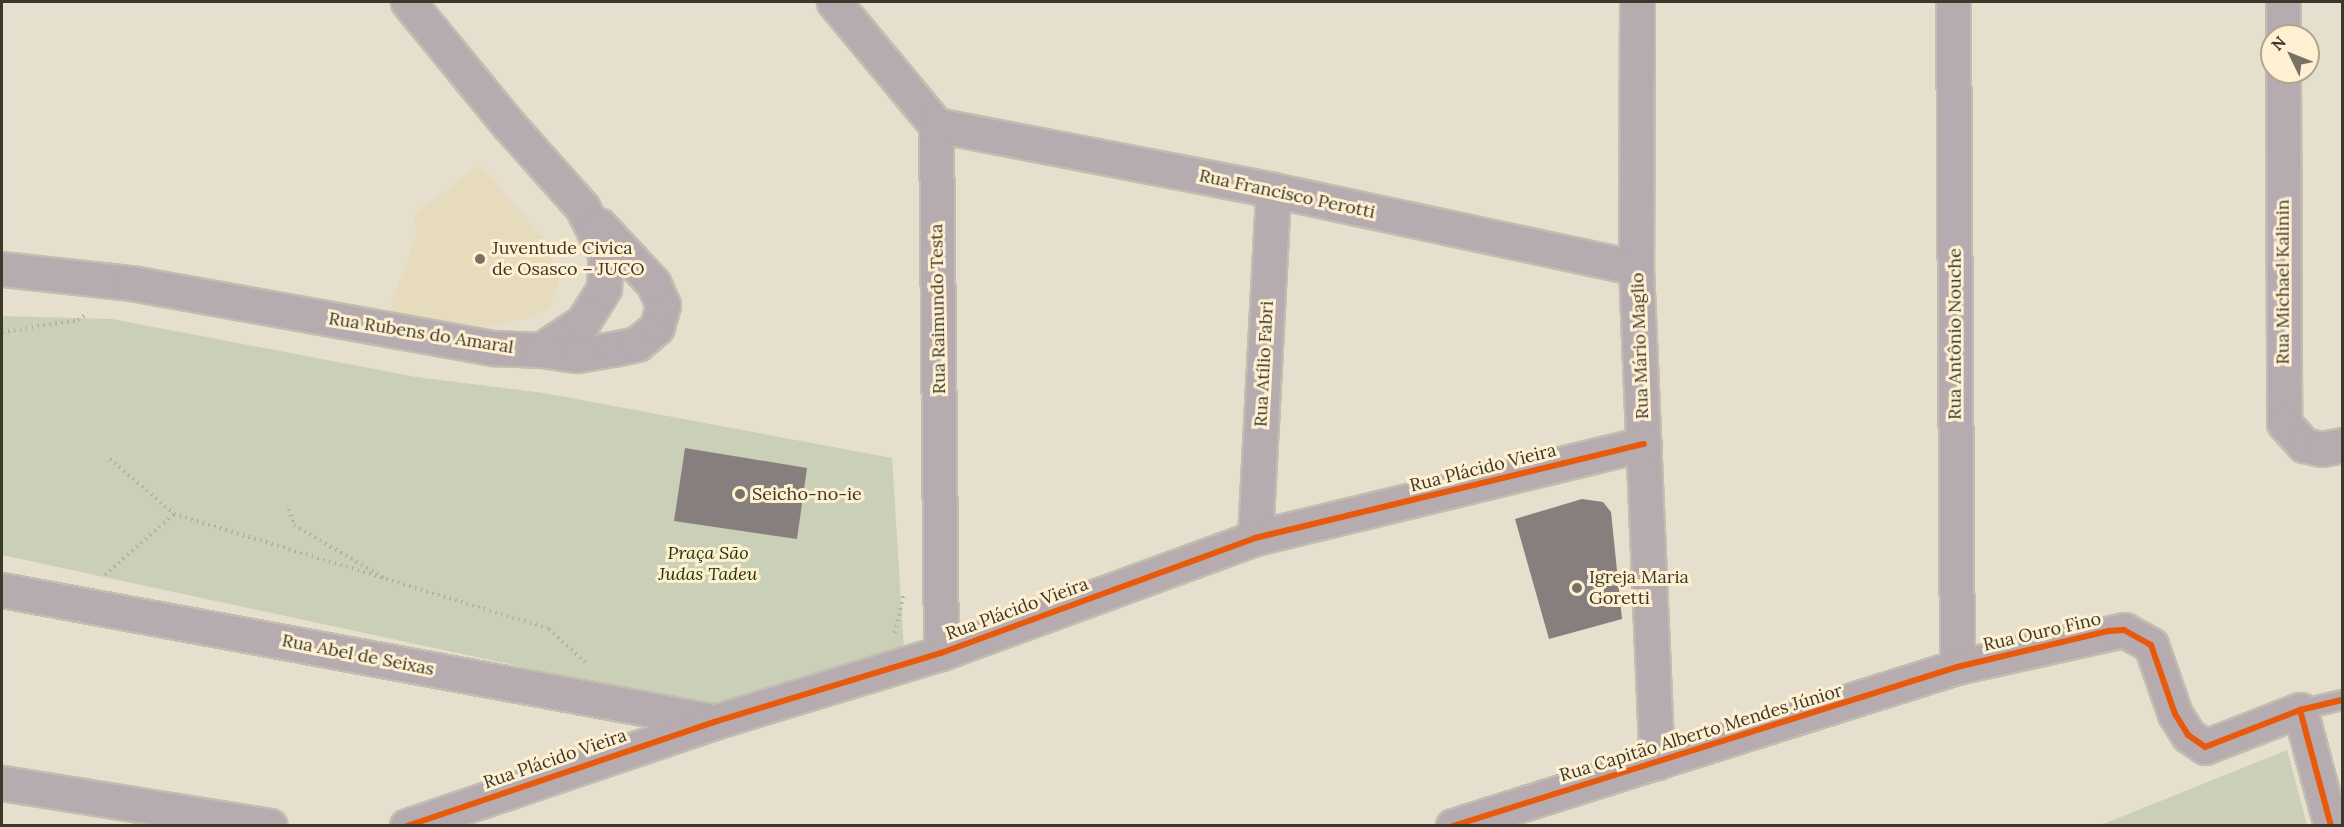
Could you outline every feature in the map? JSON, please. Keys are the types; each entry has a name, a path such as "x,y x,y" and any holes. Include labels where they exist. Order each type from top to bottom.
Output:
{"street":[{"path":"408,2 508,124 582,207 606,255 604,288 584,322 541,350"},
{"path":"834,2 936,125"},
{"name":"Rua Mário Maglio","path":"1637,2 1636,268 1657,763"},
{"name":"Rua Antônio Nouche","path":"1953,2 1957,667"},
{"path":"2283,2 2283,24"},
{"name":"Rua Michael Kalinin","path":"2283,84 2284,423 2304,445 2322,449 2343,445"},
{"name":"Rua Francisco Perotti","path":"936,125 1273,190 1636,268"},
{"name":"Rua Raimundo Testa","path":"936,125 941,653"},
{"name":"Rua Atílio Fabri","path":"1256,538 1273,190"},
{"name":"Rua Rubens do Amaral","path":"2,269 131,283 494,348 541,350 578,355 637,344 657,327 663,305 653,283 582,207"},
{"name":"Rua Plácido Vieira","path":"407,825 714,722 941,653 1256,538 1644,444"},
{"name":"Rua Abel de Seixas","path":"2,590 714,722"},
{"name":"Rua Ouro Fino","path":"1957,667 2124,630 2151,645 2175,714 2188,735 2205,747 2300,710"},
{"name":"Rua Capitão Alberto Mendes Júnior","path":"1453,825 1657,763 1957,667"},
{"path":"2300,710 2331,825"},
{"path":"2,783 270,825"}],"lane":[{"path":"2300,710 2343,700"}],"path":[{"path":"2,332 78,320 131,283"},
{"path":"110,459 174,514 549,629 590,668"},
{"path":"289,508 294,525 391,582"},
{"path":"99,580 174,514"},
{"path":"893,642 906,586"}],"shaded area":[{"name":"Juventude Civica de Osasco – JUCO","path":"480,165 544,238 560,280 550,308 528,318 487,327 388,313 416,235 414,214"}],"green space":[{"name":"Praça São Judas Tadeu","path":"2,316 112,319 416,377 544,393 892,458 904,650 718,709 2,555"},
{"path":"2287,750 2307,825 2101,825"}],"building":[{"name":"Seicho-no-ie","path":"685,448 807,468 797,539 674,521"},
{"name":"Igreja Maria Goretti","path":"1582,499 1603,502 1611,512 1622,619 1549,639 1515,519"}],"cycle path":[{"path":"407,826 714,722 941,653 1255,538 1644,444"},
{"path":"1453,826 1957,667 2108,631 2124,630 2151,645 2175,714 2188,735 2205,747 2300,710 2342,700"},
{"path":"2300,710 2331,826"}],"place":[{"name":"Juventude Civica de Osasco – JUCO","path":"480,259"},
{"name":"Seicho-no-ie","path":"740,494"},
{"name":"Igreja Maria Goretti","path":"1577,588"}]}
